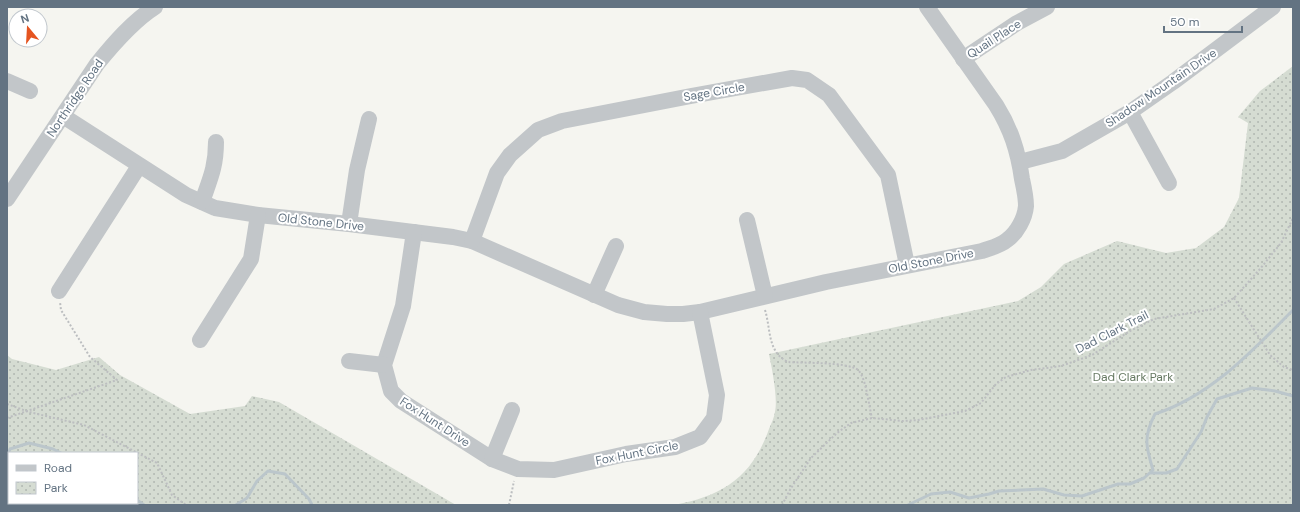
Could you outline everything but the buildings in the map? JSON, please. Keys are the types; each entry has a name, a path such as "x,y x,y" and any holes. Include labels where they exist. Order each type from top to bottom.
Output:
{"street":[{"name":"Northridge Road","path":"7,199 97,64 112,46 146,13 155,7"},
{"name":"Old Stone Drive","path":"63,116 186,195 216,208 258,215 349,224 453,237 472,241 618,305 644,312 667,314 700,312 826,282 982,251 1008,240 1016,231 1023,218 1026,206 1020,162 1012,134 1006,121 927,7"},
{"name":"Quail Place","path":"963,59 1017,23 1047,7"},
{"name":"Shadow Mountain Drive","path":"1020,162 1062,151 1130,112 1173,82 1273,7"},
{"name":"Sage Circle","path":"472,241 497,173 510,155 538,130 562,121 792,78 807,80 830,95 888,175 907,265"},
{"path":"7,81 30,91"},
{"path":"1130,112 1168,184"},
{"path":"349,224 357,170 369,119"},
{"path":"202,202 214,170 216,142"},
{"path":"59,291 139,166"},
{"path":"200,340 252,259 258,215"},
{"path":"747,220 763,297"},
{"path":"349,361 384,365 403,306 414,232"},
{"path":"594,295 616,246"},
{"name":"Fox Hunt Circle","path":"492,459 518,469 554,470 626,454 675,448 700,436 714,418 717,395 700,312"},
{"name":"Fox Hunt Drive","path":"384,365 391,391 401,401 492,459"},
{"path":"492,459 512,410"}],"path":[{"name":"Dad Clark Trail","path":"782,505 791,488 811,458 836,433 852,424 872,418 903,421 918,420 965,411 981,403 996,384 1006,377 1030,370 1061,366 1092,355 1130,331 1154,319 1214,309 1234,298 1281,243 1293,218"},
{"path":"7,418 117,380 90,357 72,330 61,310 59,291"},
{"path":"763,297 773,349 781,359 788,362 849,365 859,370 872,418"},
{"path":"1234,298 1266,351 1284,367 1293,370"},
{"path":"7,404 25,411 84,425 136,452"},
{"path":"138,453 157,463 172,495 186,505"},
{"path":"509,505 518,469"}],"green space":[{"name":"Dad Clark Park","path":"1293,66 1293,505 674,505 707,496 721,490 734,482 754,460 762,446 776,406 769,354 1018,301 1041,287 1064,264 1117,241 1166,253 1196,248 1224,227 1239,198 1248,123 1238,117 1260,91"},
{"path":"7,355 12,359 56,370 99,357 120,375 190,414 245,406 252,396 279,402 456,505 7,505"}],"waterway":[{"path":"908,505 931,494 950,492 969,498 999,491 1043,489 1064,495 1082,496 1118,484 1130,484 1144,478 1153,470 1147,448 1147,436 1155,414 1195,396 1213,384 1247,356 1293,310"},
{"path":"1151,473 1166,473 1177,469 1201,432 1217,399 1252,388 1275,391 1293,396"},
{"path":"9,452 10,449 29,443 59,452"},
{"path":"236,505 247,498 257,481 268,471 285,474 309,499 312,505"},
{"path":"138,501 144,505"}]}
